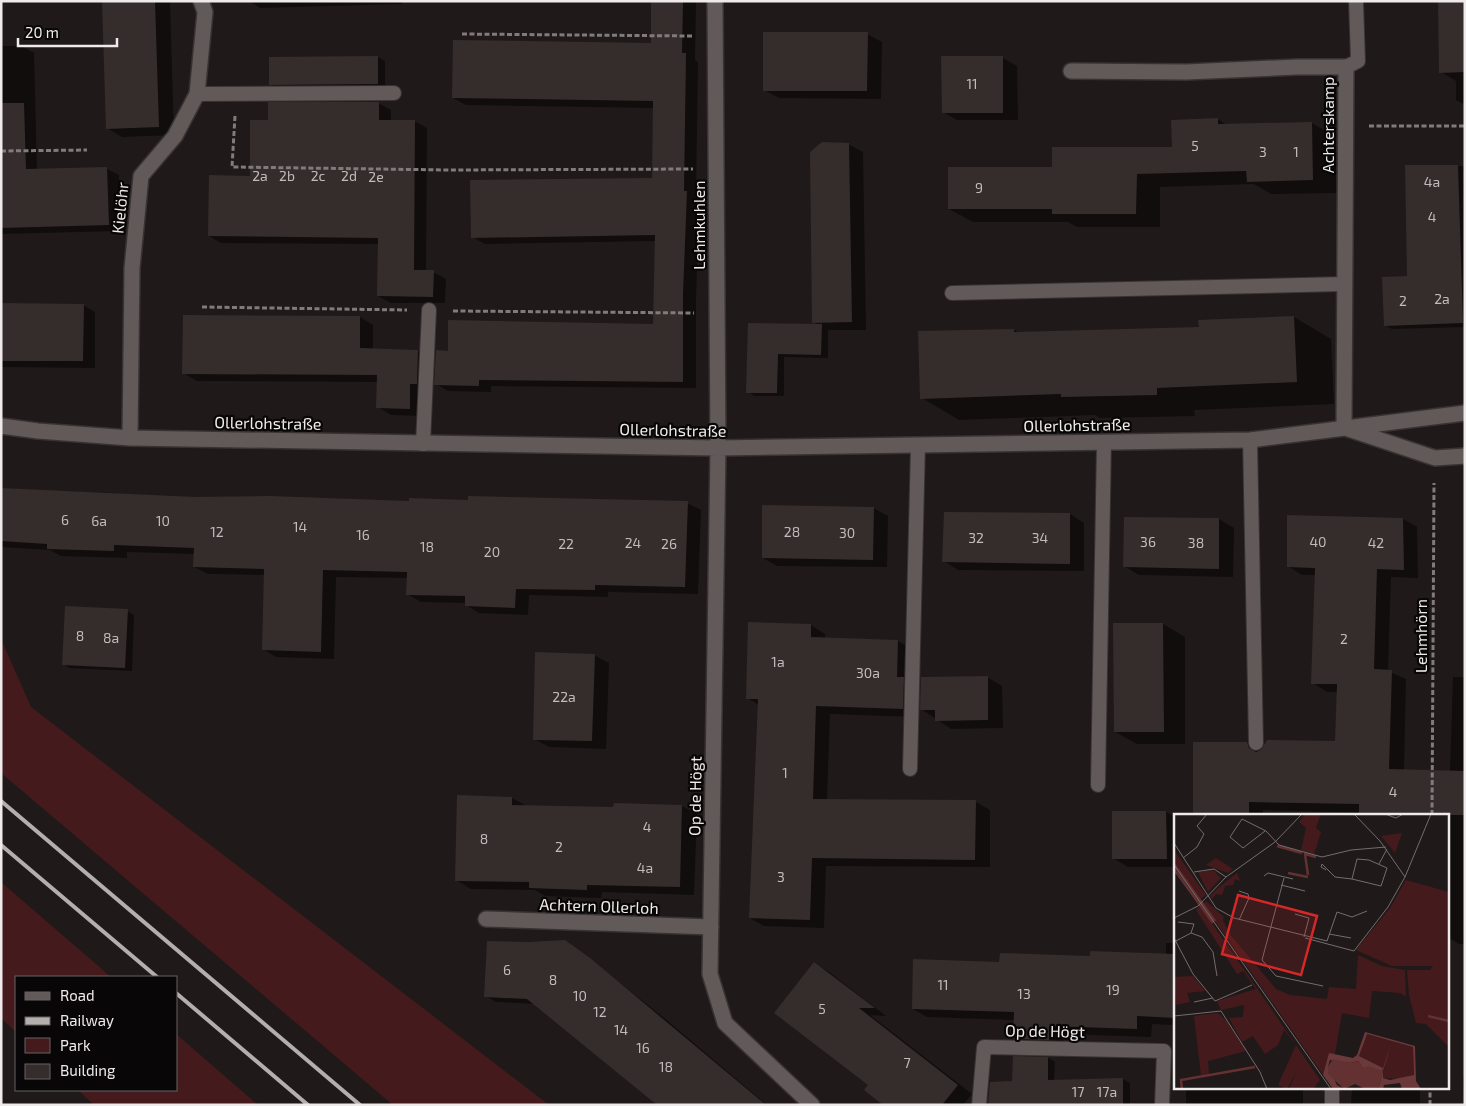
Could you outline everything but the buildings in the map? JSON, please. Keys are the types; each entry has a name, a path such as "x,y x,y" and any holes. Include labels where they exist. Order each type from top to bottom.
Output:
{"street":[{"name":"Kielöhr","path":"130,438 132,268 141,176 174,136 197,94 205,12 201,1"},
{"name":"Lehmkuhlen","path":"715,1 718,448"},
{"name":"Achterskamp","path":"1071,71 1186,72 1296,67 1346,68 1344,427"},
{"name":"Ollerlohstraße","path":"1,426 38,431 130,438 718,448 1250,440 1465,412"},
{"name":"Ollerlohstraße","path":"1344,427 1434,458 1465,456"},
{"name":"Op de Högt","path":"718,448 710,974 725,1023 812,1105"},
{"name":"Achtern Ollerloh","path":"486,919 710,927"}],"lane":[{"path":"1346,68 1358,61 1356,1"},
{"path":"197,94 394,93"},
{"path":"952,293 1344,284"},
{"path":"423,444 428,310"},
{"path":"1250,440 1256,743"},
{"path":"1098,785 1104,442"},
{"path":"910,769 918,445"},
{"name":"Op de Högt","path":"979,1105 984,1047 1169,1051 1162,1105"},
{"path":"1332,1088 1332,1105"}],"path":[{"path":"462,34 715,36"},
{"path":"236,94 232,167 448,170 716,169"},
{"path":"1346,125 1465,126"},
{"path":"1,150 87,150"},
{"path":"202,307 716,313"},
{"name":"Lehmhörn","path":"1432,814 1434,458"},
{"path":"1430,1088 1430,1105"}],"green space":[{"path":"1,639 31,707 549,1105 393,1105 1,773"},
{"path":"1,882 110,976 15,976 15,1031 1,1018"},
{"path":"178,1036 258,1105 94,1105 79,1091 178,1091"}],"railway":[{"path":"1,801 360,1105"},
{"path":"1,845 156,976"},
{"path":"178,995 308,1105"}]}
